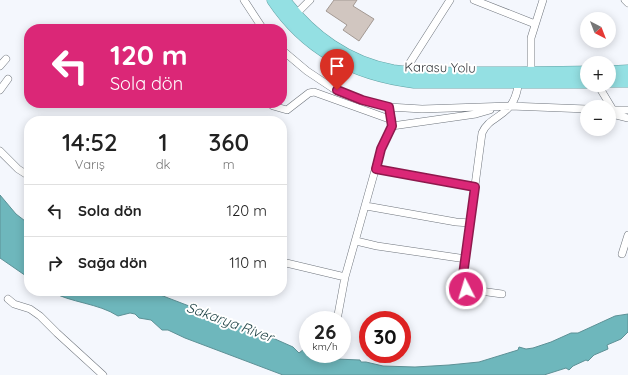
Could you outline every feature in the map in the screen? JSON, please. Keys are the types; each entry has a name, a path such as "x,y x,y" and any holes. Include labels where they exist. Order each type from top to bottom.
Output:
{"highway":[{"name":"Karasu Yolu","path":"273,0 293,27 332,57 360,70 392,79 414,82 580,82"},
{"name":"Karasu Yolu","path":"284,0 296,15 318,36 346,56 377,68 404,72 580,72"},
{"path":"616,72 628,71"},
{"path":"616,81 628,81"}],"street":[{"path":"244,0 260,24"},
{"path":"296,15 310,0"},
{"path":"404,72 450,0"},
{"path":"474,0 535,24"},
{"path":"531,73 531,38 543,0"},
{"path":"625,0 628,3"},
{"path":"287,54 307,71 337,90 362,100 389,107 430,109 510,106 580,109"},
{"path":"0,66 6,59"},
{"path":"0,90 8,79"},
{"path":"502,294 473,291 463,287 463,275 483,130 486,125 510,106 516,95 519,82"},
{"path":"280,108 288,110 309,93 314,92 392,123 476,114 500,107"},
{"path":"339,311 345,277 381,149 392,123 389,107"},
{"path":"616,110 628,110"},
{"path":"616,115 628,118"},
{"path":"0,151 18,169 24,173"},
{"path":"376,169 475,187"},
{"path":"366,206 456,222 470,222"},
{"path":"622,254 628,235"},
{"path":"356,241 384,247 466,259"},
{"path":"287,263 345,277"},
{"path":"8,299 14,304 30,309 40,316 57,334 104,375"}],"water":[{"path":"0,195 16,214 24,220 24,275 0,258"},
{"name":"Sakarya River","path":"61,296 163,296 293,347 299,353 299,363 351,363 351,360 359,360 359,363 370,363 383,366 415,367 479,362 518,350 519,347 526,349 533,348 571,333 578,333 615,316 628,314 628,332 621,339 607,345 608,349 594,355 588,361 586,360 573,366 569,370 566,368 544,375 283,375 185,338 168,330 162,330 151,320 139,318 135,314 130,313 118,316 102,308"}],"building":[{"path":"334,0 357,0 353,6 374,19 359,41 343,30 347,25 326,11"}],"route":[{"path":"337,90 362,100 389,107 392,126 381,149 376,169 475,187 463,275 463,287 466,289"}]}
